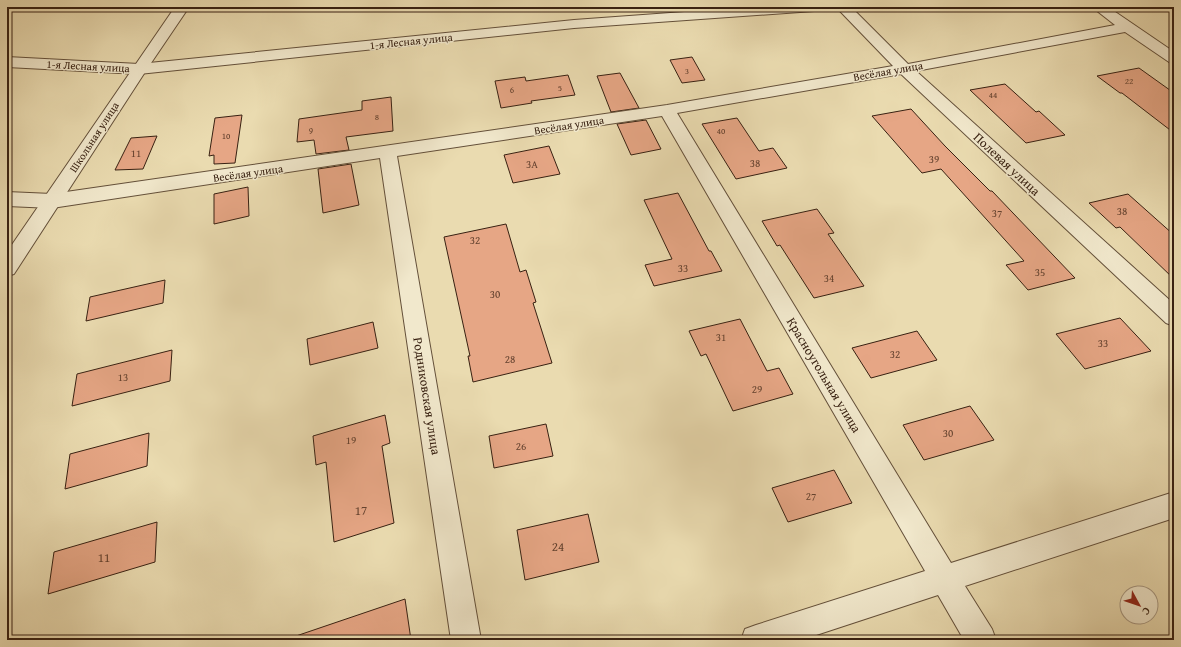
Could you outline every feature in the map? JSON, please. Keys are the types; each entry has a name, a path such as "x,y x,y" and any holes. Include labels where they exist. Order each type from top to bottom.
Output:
{"street":[{"name":"Школьная улица","path":"7,268 182,7"},
{"name":"1-я Лесная улица","path":"7,62 139,69 574,24 814,7"},
{"name":"Полевая улица","path":"843,7 904,69 1174,317"},
{"path":"1099,7 1174,59"},
{"name":"Весёлая улица","path":"7,199 52,201 388,153 666,110 904,69 1128,27"},
{"name":"Красноугольная улица","path":"666,110 981,640"},
{"name":"Родниковская улица","path":"388,153 466,640"},
{"path":"756,640 1174,505"}],"building":[{"path":"692,57 705,80 682,83 670,60"},
{"path":"1139,68 1174,93 1174,133 1122,93 1097,76"},
{"path":"620,73 639,108 611,112 597,76"},
{"path":"568,75 575,95 531,101 532,103 501,108 495,81 525,77 526,81"},
{"path":"1005,84 1036,112 1039,111 1065,135 1026,143 970,90"},
{"path":"391,97 393,131 346,137 349,150 316,154 314,140 297,142 299,119 362,110 362,101"},
{"path":"911,109 945,146 990,191 992,191 1075,278 1028,290 1006,265 1024,261 941,169 922,173 872,116"},
{"path":"242,115 235,163 214,164 214,155 209,156 215,118"},
{"path":"737,118 759,151 773,148 787,168 736,179 702,124"},
{"path":"646,120 661,149 631,155 617,124"},
{"path":"157,136 143,169 115,170 131,138"},
{"path":"549,146 560,174 513,183 504,155"},
{"path":"351,164 359,205 323,213 318,169"},
{"path":"248,187 249,216 214,224 214,194"},
{"path":"678,193 709,251 711,251 722,271 654,286 645,265 672,259 644,200"},
{"path":"1128,194 1174,235 1174,279 1120,227 1116,228 1089,203"},
{"path":"817,209 834,233 828,234 864,286 814,298 780,245 777,246 762,221"},
{"path":"506,224 520,272 526,270 536,302 533,303 552,363 473,382 468,356 470,356 444,237"},
{"path":"165,280 163,303 86,321 90,297"},
{"path":"1120,318 1151,351 1085,369 1056,334"},
{"path":"740,319 767,371 779,368 793,394 733,411 706,354 701,356 689,331"},
{"path":"373,322 378,348 310,365 307,339"},
{"path":"917,331 937,360 871,378 852,348"},
{"path":"172,350 170,381 72,406 77,374"},
{"path":"970,406 994,440 924,460 903,425"},
{"path":"385,415 390,443 382,446 394,523 334,542 326,462 316,465 313,436"},
{"path":"546,424 553,456 494,468 489,436"},
{"path":"149,433 147,466 65,489 70,454"},
{"path":"834,470 852,503 788,522 772,488"},
{"path":"588,514 599,562 525,580 517,530"},
{"path":"157,522 155,562 48,594 54,552"},
{"path":"405,599 411,640 297,640 296,636"}]}
